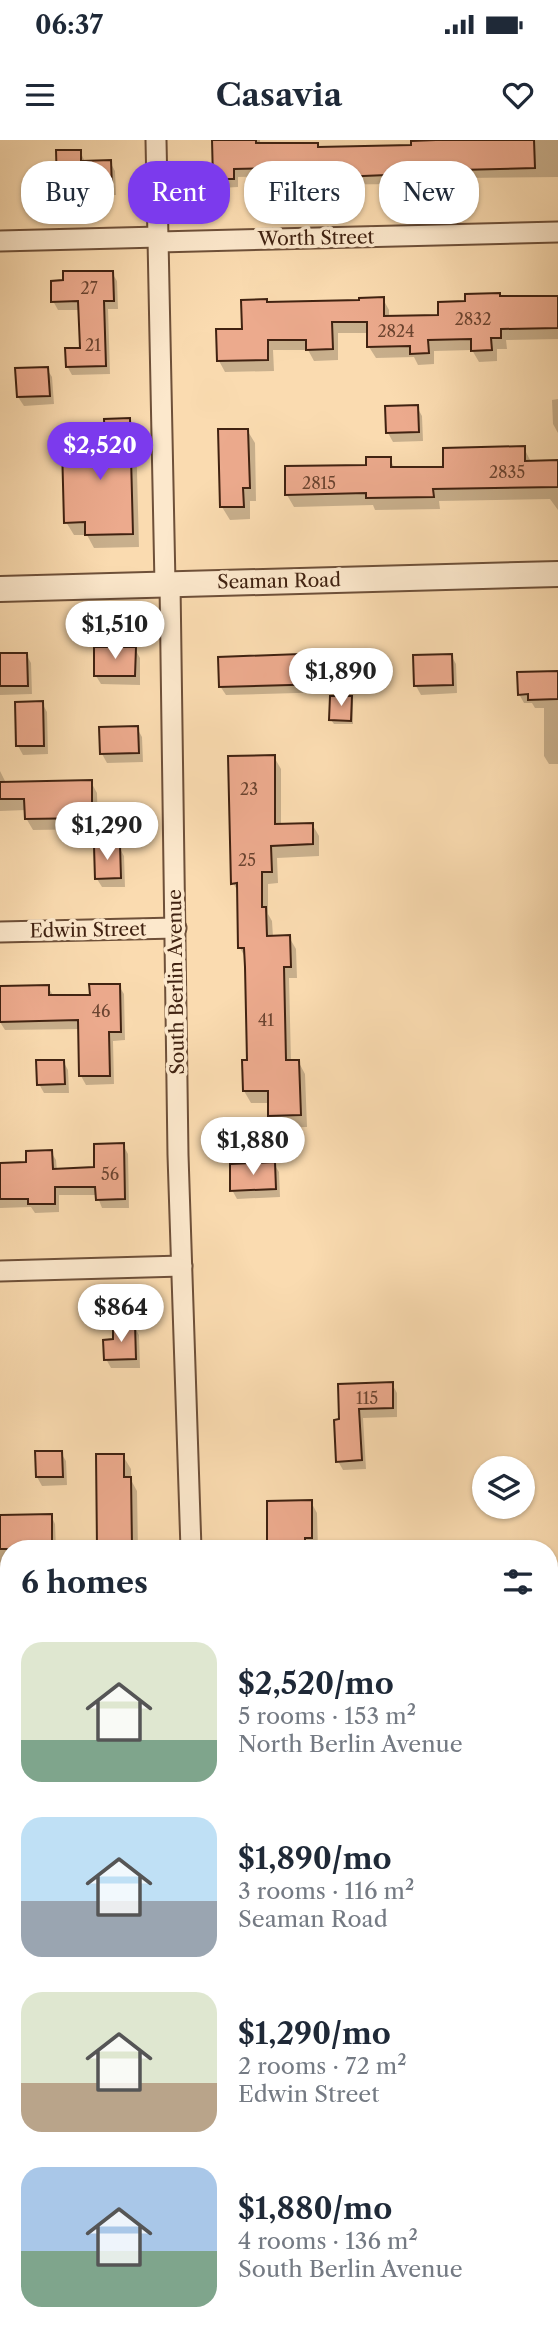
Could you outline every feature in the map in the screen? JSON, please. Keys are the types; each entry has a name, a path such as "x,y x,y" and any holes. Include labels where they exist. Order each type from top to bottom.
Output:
{"street":[{"name":"South Berlin Avenue","path":"156,140 191,1540"},
{"name":"Worth Street","path":"0,241 558,232"},
{"name":"Seaman Road","path":"0,589 558,574"},
{"name":"Edwin Street","path":"0,932 176,928"},
{"path":"0,1271 182,1266"}],"building":[{"path":"212,140 318,143 318,147 411,145 411,141 436,140 534,140 535,168 479,169 479,161 379,161 379,175 365,176 365,161 244,161 244,169 234,169 234,179 230,179 230,161 213,161"},
{"path":"56,150 81,150 81,161 56,161"},
{"path":"63,271 113,271 114,301 104,301 106,366 66,367 65,348 80,348 78,301 51,302 51,281 63,280"},
{"path":"500,293 500,296 558,296 558,328 501,329 501,338 491,338 492,350 471,351 471,339 428,340 429,353 410,354 410,346 367,347 367,322 332,322 333,349 306,350 306,340 268,340 268,360 217,361 216,329 242,329 241,300 267,299 267,302 384,297 384,316 438,315 438,302 465,301 465,294"},
{"path":"48,367 50,396 17,397 15,368"},
{"path":"418,405 419,432 386,433 385,406"},
{"path":"130,418 133,534 85,535 85,522 64,523 62,446 105,445 104,419"},
{"path":"218,429 248,429 250,488 243,488 244,507 220,507"},
{"path":"525,446 525,461 558,460 558,487 433,489 434,497 366,498 366,493 285,495 285,466 366,465 366,457 391,457 391,467 443,467 443,448"},
{"path":"94,647 136,647 135,676 94,676"},
{"path":"0,653 27,653 28,686 0,686"},
{"path":"327,653 327,684 219,687 218,657"},
{"path":"452,654 453,685 414,686 413,655"},
{"path":"558,671 558,699 528,700 528,694 518,695 517,672"},
{"path":"330,696 352,696 351,721 329,720"},
{"path":"43,701 44,746 16,746 15,702"},
{"path":"138,726 139,753 100,754 99,727"},
{"path":"275,755 275,824 313,823 313,844 271,846 272,872 262,872 262,907 266,907 267,936 290,935 291,967 284,967 286,1060 299,1060 301,1115 268,1116 268,1091 243,1091 242,1060 247,1060 245,967 244,948 238,948 237,883 231,884 228,756"},
{"path":"92,780 92,818 25,819 24,799 0,799 0,782"},
{"path":"120,845 121,878 95,879 94,846"},
{"path":"89,984 120,984 121,1032 109,1032 110,1076 79,1076 78,1020 0,1022 0,986 49,985 49,995 90,995"},
{"path":"36,1060 64,1060 65,1084 37,1085"},
{"path":"124,1143 125,1199 96,1200 95,1187 55,1187 55,1204 28,1204 28,1199 0,1199 0,1163 26,1162 26,1151 52,1150 53,1169 94,1167 94,1144"},
{"path":"275,1162 276,1189 230,1191 230,1164"},
{"path":"135,1324 136,1359 104,1360 103,1340 113,1339 113,1325"},
{"path":"393,1382 393,1408 359,1409 362,1460 336,1462 334,1420 339,1419 338,1384"},
{"path":"35,1451 62,1451 63,1477 36,1477"},
{"path":"96,1454 124,1454 124,1477 131,1477 132,1540 97,1540"},
{"path":"312,1500 312,1538 267,1540 267,1501"},
{"path":"52,1514 52,1540 0,1540 0,1515"}]}
